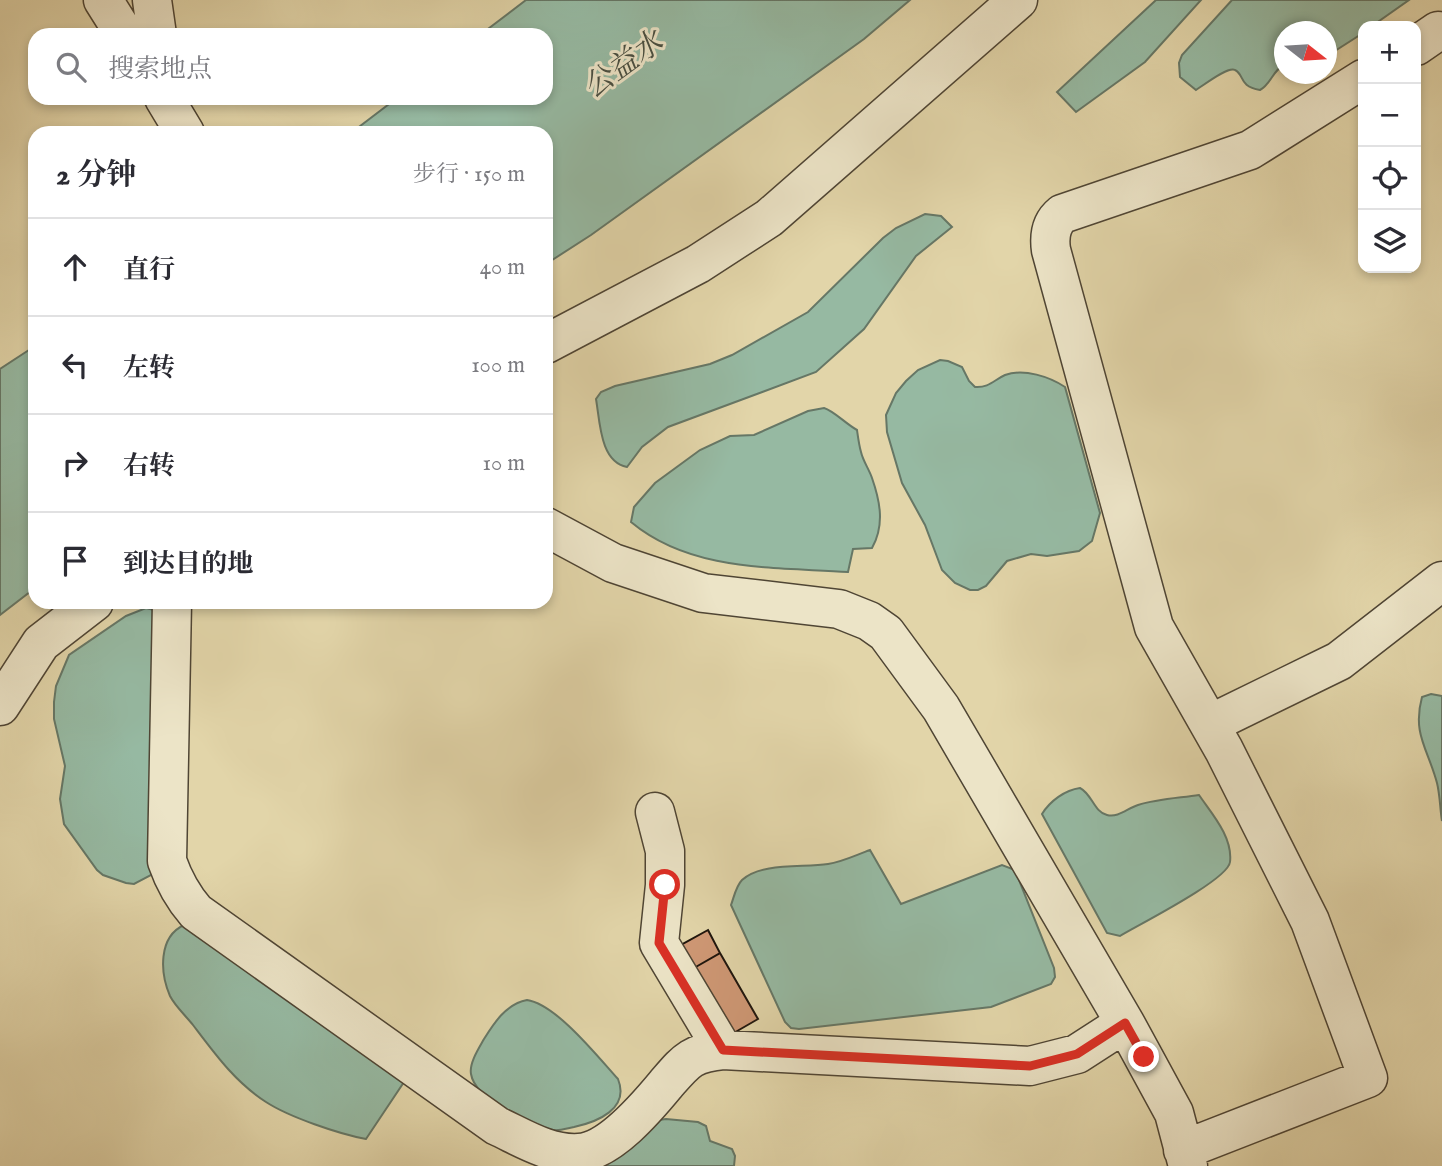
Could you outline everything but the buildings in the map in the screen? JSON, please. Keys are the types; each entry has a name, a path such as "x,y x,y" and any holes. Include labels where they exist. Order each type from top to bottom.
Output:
{"street":[{"path":"103,0 121,28"},
{"path":"152,0 156,28"},
{"path":"553,340 698,264 769,218 1018,0"},
{"path":"553,531 613,562 703,593 839,609 869,621 886,633 941,708 1125,1023 1174,1113 1186,1158 1368,1078 1310,921 1210,724 1154,627 1051,250 1050,234 1056,219 1062,214 1250,150 1358,82"},
{"path":"1210,724 1339,662 1442,581"},
{"path":"0,706 41,643 85,609"},
{"path":"172,609 167,860 178,888 196,912 497,1126 539,1146 580,1159 628,1124 645,1109 689,1058 703,1052 723,1050 1030,1066 1077,1054 1125,1023"},
{"path":"655,813 665,851 665,885 659,943 723,1050"}],"water":[{"name":"公益水","path":"526,0 910,0 864,39 553,259 553,126 360,126 388,105 553,105 553,28 489,28"},
{"path":"1156,0 1201,0 1145,62 1076,112 1057,92"},
{"path":"1232,0 1409,0 1379,21 1358,21 1358,36 1337,50 1337,21 1274,21 1274,74 1260,90 1248,86 1238,72 1232,70 1222,73 1196,90 1180,77 1179,63 1182,55"},
{"path":"925,214 941,216 952,227 916,256 864,329 816,372 668,427 642,447 627,467 611,458 603,440 599,419 596,399 601,392 615,386 710,364 732,355 808,312 883,238 896,228"},
{"path":"28,351 28,593 0,615 0,369"},
{"path":"940,360 962,367 975,387 988,385 1012,373 1028,373 1065,387 1100,513 1092,541 1079,551 1047,556 1031,554 1007,561 986,586 978,590 970,590 955,583 942,570 925,525 902,483 887,432 886,415 896,393 906,381 918,370"},
{"path":"824,408 857,430 862,455 879,504 879,531 872,548 853,549 848,572 763,567 707,558 680,550 631,522 634,507 655,483 700,450 730,436 754,435 808,411"},
{"path":"144,609 154,610 155,873 134,884 103,875 97,870 64,824 60,799 65,766 54,719 56,686 69,655 126,616"},
{"path":"1431,694 1442,696 1442,821 1437,783 1422,741 1419,721 1422,697"},
{"path":"1080,788 1099,810 1111,816 1145,803 1199,795 1225,835 1230,862 1214,880 1162,912 1120,936 1107,933 1042,814 1058,797"},
{"path":"870,850 901,904 1002,865 1015,870 1054,968 1055,977 1051,984 991,1007 791,1028 785,1022 731,905 737,888 742,880 760,870 833,863"},
{"path":"184,925 404,1082 366,1139 314,1124 276,1108 245,1086 226,1067 170,996 164,977 164,956 169,938"},
{"path":"527,1000 551,1011 563,1021 618,1079 619,1098 615,1106 601,1118 561,1130 543,1128 505,1110 482,1093 475,1083 471,1065 484,1039 507,1010"},
{"path":"659,1120 698,1122 706,1126 710,1141 732,1149 735,1156 734,1166 599,1166"}],"route":[{"path":"665,885 659,943 723,1050 1030,1066 1077,1054 1125,1023 1144,1057"}]}
